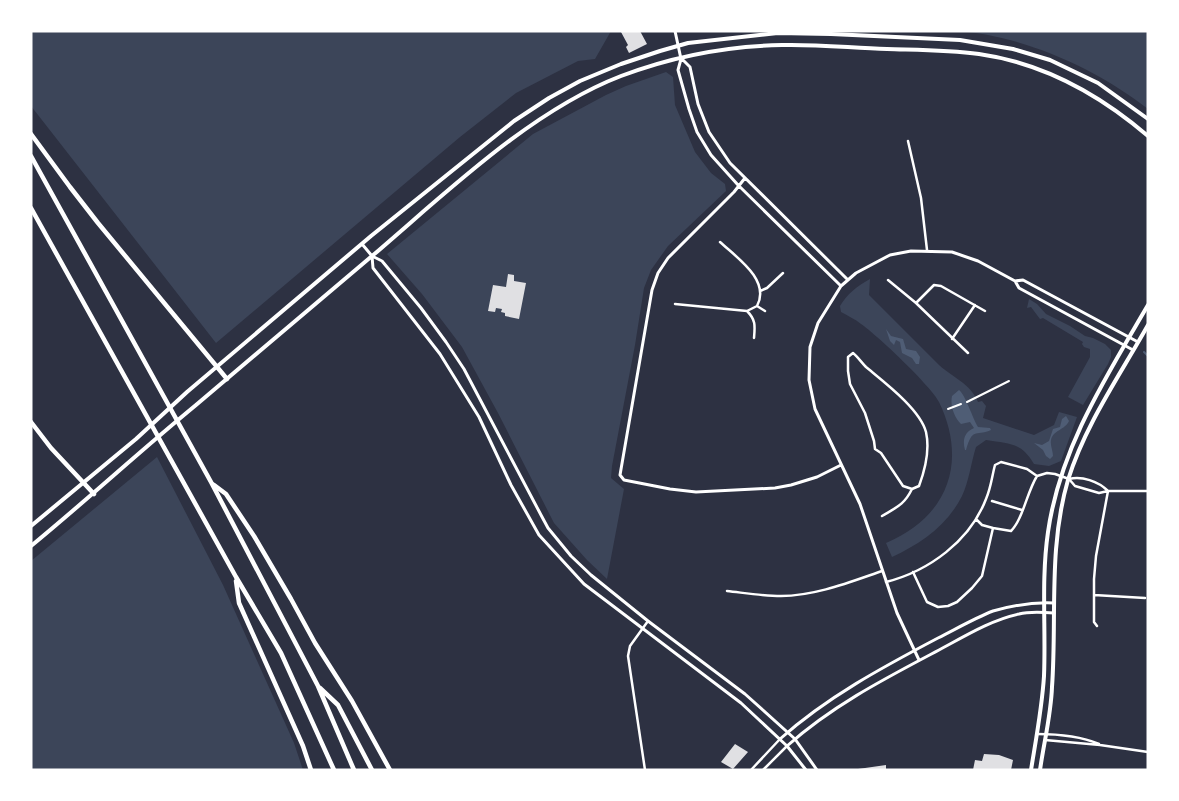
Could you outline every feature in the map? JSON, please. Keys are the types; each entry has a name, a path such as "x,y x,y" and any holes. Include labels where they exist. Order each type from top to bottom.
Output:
{"highway":[{"path":"31,134 70,187 227,379"},
{"path":"31,156 211,482 318,686 354,770"},
{"path":"31,208 236,577 281,653 334,770"},
{"path":"31,422 51,448 94,494"},
{"path":"211,482 226,494 254,536 315,643 352,701 390,770"},
{"path":"236,577 239,603 303,746 311,770"},
{"path":"318,686 338,705 372,770"}],"main road":[{"path":"31,526 136,439 187,392 362,244 514,121 549,98 580,81 660,51 718,39 778,33 942,39 983,43 1050,60 1083,75 1119,97 1148,119"},
{"path":"31,546 94,494 195,405 501,148 542,119 580,96 620,76 681,59 726,50 782,45 933,51 981,55 1007,60 1047,72 1081,88 1126,117 1148,136"},
{"path":"1031,770 1043,690 1044,602 1048,532 1061,476 1078,430 1148,305"},
{"path":"1040,770 1052,687 1056,544 1069,479 1093,422 1148,325"}],"street":[{"path":"675,31 681,59 678,70 697,132 711,154 738,185 841,286"},
{"path":"681,59 690,67 698,104 709,132 730,163 847,280"},
{"path":"908,142 921,198 927,250"},
{"path":"745,178 734,192 668,258 658,273 652,290 619,472 620,476 624,480 670,490 696,492 775,488 817,477 841,465"},
{"path":"675,304 747,310 757,306 760,302 760,291 754,275 720,242"},
{"path":"362,244 372,256 382,261 422,308 464,369 548,528 571,556 591,575 648,621 745,694 795,739 817,770"},
{"path":"919,660 897,613 860,504 815,409 810,393 808,370 810,347 816,328 841,286 863,269 890,256 911,251 943,251 963,255 1015,281 1023,280 1138,342"},
{"path":"372,256 373,268 440,354 479,417 511,485 539,535 584,584 729,693 788,746 806,770"},
{"path":"760,291 767,288 783,273"},
{"path":"888,280 916,303 968,353"},
{"path":"1015,281 1019,288 1133,350"},
{"path":"916,303 934,284 941,286 985,311"},
{"path":"952,339 975,305"},
{"path":"757,306 766,311"},
{"path":"747,310 753,316 755,323 754,338"},
{"path":"882,516 895,510 907,498 912,489 919,486 927,452 926,431 910,407 864,366 853,353 848,357 850,384 865,413 875,449 881,453 903,486 912,489"},
{"path":"967,402 1009,381"},
{"path":"948,409 961,404"},
{"path":"886,582 913,572 948,551 963,537 976,519 986,498 996,464 1001,462 1027,469 1037,476"},
{"path":"976,519 982,525 1011,531 1020,519 1031,485 1037,476 1047,473 1069,479 1075,486 1099,493 1108,491 1148,491"},
{"path":"1069,479 1078,477 1102,484 1108,491"},
{"path":"1097,626 1094,622 1096,556 1108,491"},
{"path":"992,501 1022,510"},
{"path":"913,572 927,602 938,607 948,606 957,602 982,576 993,528"},
{"path":"727,591 781,596 798,594 829,588 882,571"},
{"path":"1094,595 1145,598"},
{"path":"751,770 788,732 847,689 915,651 992,612 1027,603 1054,603"},
{"path":"763,770 795,739 850,698 919,660 998,620 1020,613 1054,613"},
{"path":"645,770 628,656 630,646 648,621"},
{"path":"1037,734 1091,741 1100,745"},
{"path":"1044,740 1148,752"}],"shaded area":[{"path":"31,31 611,31 595,59 578,61 516,93 460,137 216,343 31,106"},
{"path":"954,31 1148,31 1148,109 1105,80 1056,56 1031,46 1005,39"},
{"path":"666,72 673,77 675,105 695,152 711,173 725,184 726,191 668,246 651,270 644,288 612,466 611,478 624,489 607,579 554,523 462,347 422,294 387,254 533,134 606,95"},
{"path":"870,279 869,295 939,365 971,390 978,402 982,401 986,406 983,418 1034,435 1054,425 1059,412 1077,417 1061,461 1049,466 1034,464 1024,452 1014,445 986,440 976,447 962,496 956,507 932,533 892,557 886,543 907,532 925,518 938,503 947,485 951,466 952,446 948,424 934,395 915,373 879,338 859,322 841,312 840,306 849,294"},
{"path":"1029,299 1037,304 1046,314 1085,336 1105,344 1111,350 1108,364 1083,405 1068,397 1090,357 1090,349 1084,347 1083,342 1043,318 1040,319 1031,307 1027,308"},
{"path":"886,329 891,336 903,339 906,349 916,351 920,357 919,364 916,364 912,358 902,353 900,342 896,340 894,345 890,341"},
{"path":"959,390 964,396 978,427 990,428 991,430 973,435 966,450 965,436 974,428 970,422 961,424 953,411 952,396"},
{"path":"1066,416 1069,421 1067,424 1052,437 1053,456 1050,459 1034,443 1042,445 1049,441 1053,429 1060,427 1062,419"},
{"path":"157,457 223,585 294,743 303,770 31,770 31,561"}],"building":[{"path":"640,31 647,44 629,53 626,47 628,45 621,32"},
{"path":"508,274 514,275 514,281 526,283 519,319 505,316 505,313 501,312 502,309 496,308 495,312 488,311 493,285 506,287"},
{"path":"735,744 748,752 733,769 721,762"},
{"path":"984,754 999,755 1013,760 1011,770 973,770 975,760 982,761"},
{"path":"886,765 886,770 858,770 858,769"}],"waterway":[{"path":"1144,352 1148,356"}]}
